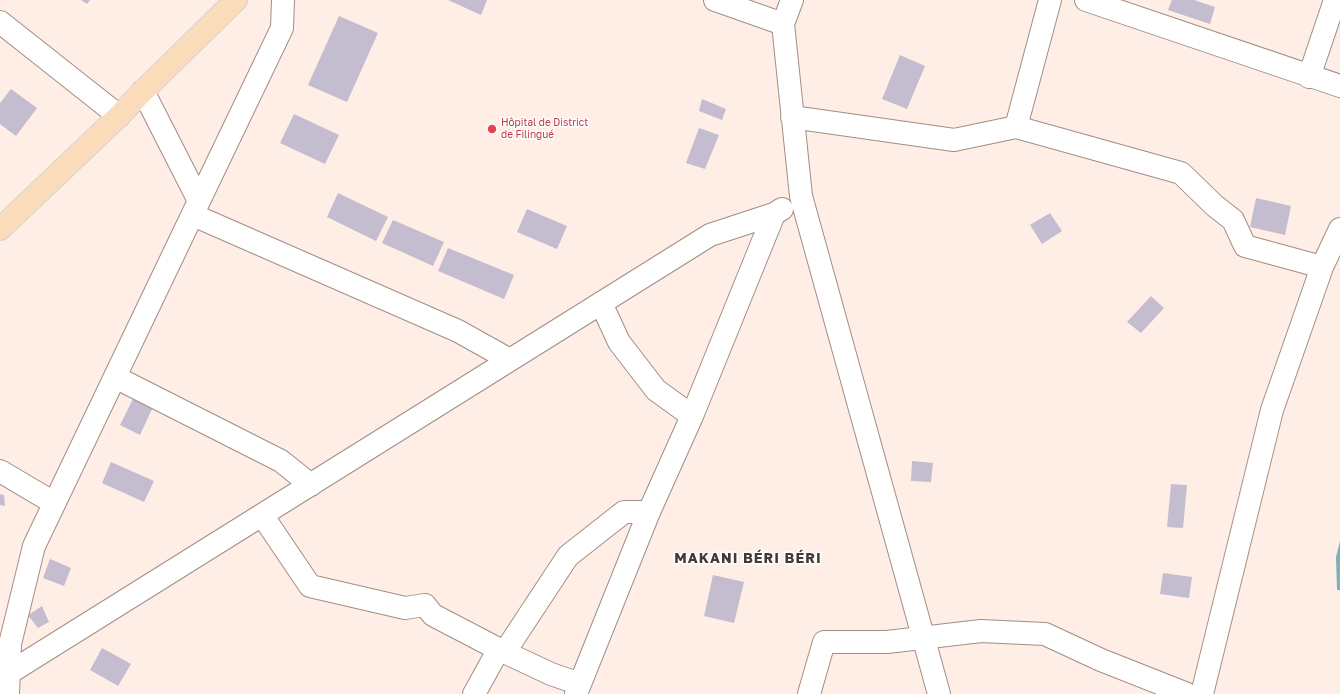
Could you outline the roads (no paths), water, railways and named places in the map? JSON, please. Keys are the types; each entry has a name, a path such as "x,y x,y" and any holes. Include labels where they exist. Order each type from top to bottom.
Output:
{"main road":[{"path":"0,229 119,116 236,0"}],"street":[{"path":"9,683 10,644 34,546 282,28 283,0"},
{"path":"715,0 783,24"},
{"path":"792,0 783,24 801,196 939,694"},
{"path":"1016,127 1050,0"},
{"path":"1086,0 1309,77 1340,86"},
{"path":"1309,77 1335,0"},
{"path":"0,22 119,116"},
{"path":"143,91 196,208 458,331 510,360"},
{"path":"792,117 954,140 1016,127 1181,173 1215,206 1233,220 1245,246 1322,267"},
{"path":"9,683 262,515 710,235 774,214 801,196"},
{"path":"262,515 310,586 405,608 424,605 432,615 578,689 649,512 692,416 774,214"},
{"path":"1202,694 1272,410 1322,267 1340,229"},
{"path":"601,303 619,342 656,390 692,416"},
{"path":"115,377 282,461 311,484"},
{"path":"0,471 54,503"},
{"path":"474,694 495,656 508,647 568,556 624,512 649,512"},
{"path":"809,694 824,642 887,642 981,631 1044,634 1101,660 1187,694"}],"water":[{"path":"1340,541 1340,590 1337,590 1336,557"}],"place":[{"name":"Hôpital de District de Filingué","path":"492,129"}],"district":[{"name":"MAKANI BÉRI BÉRI","path":"748,559"}]}
